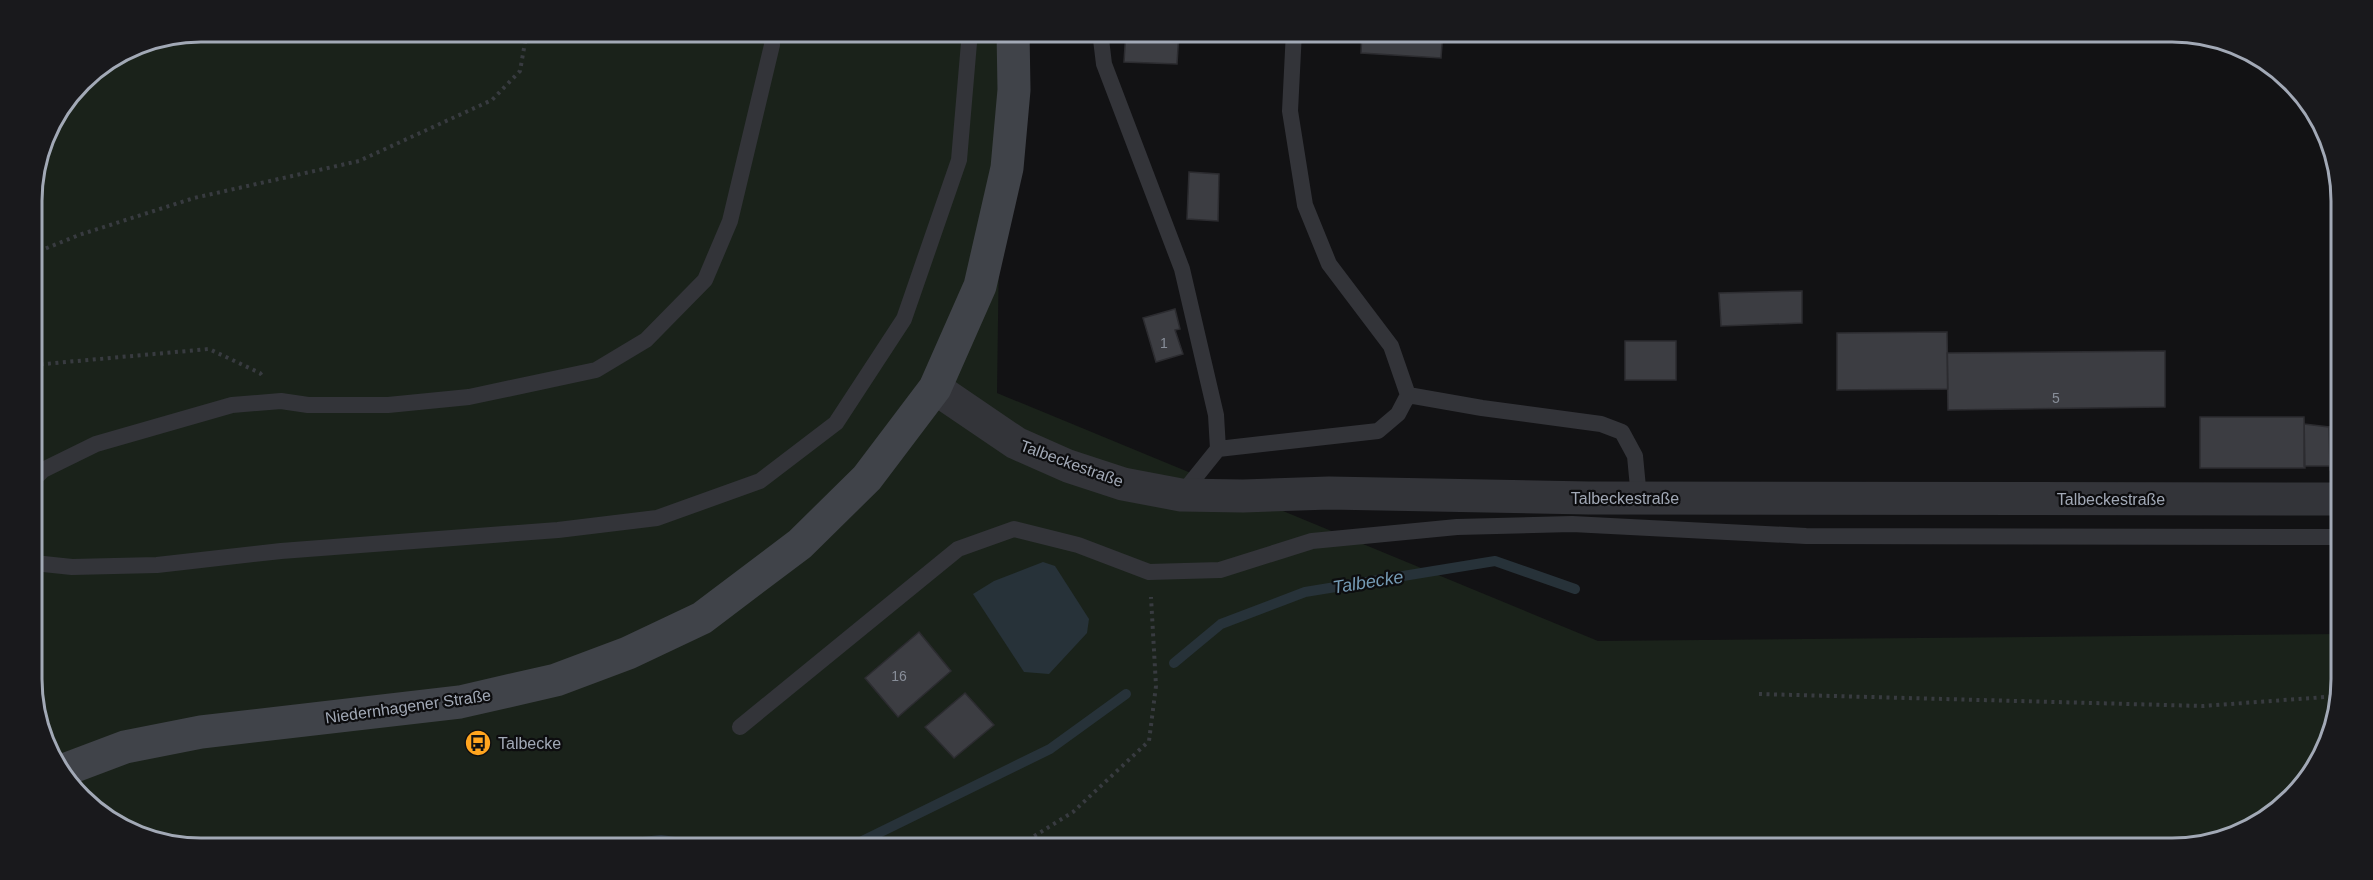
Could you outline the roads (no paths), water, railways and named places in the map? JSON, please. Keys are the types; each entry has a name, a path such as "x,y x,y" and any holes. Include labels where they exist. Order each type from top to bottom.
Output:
{"main road":[{"name":"Niedernhagener Straße","path":"70,768 125,747 201,732 460,702 556,680 628,653 702,618 800,544 867,478 935,388 980,286 1006,168 1014,90 1013,42"}],"street":[{"name":"Talbeckestraße","path":"935,388 1026,448 1068,466 1123,484 1181,495 1244,496 1329,493 1639,498 2331,499"}],"lane":[{"path":"42,471 96,444 232,405 281,401 308,405 388,405 469,397 596,370 646,340 705,280 730,221 772,42"},
{"path":"42,564 72,567 157,565 281,551 558,530 657,518 760,481 836,423 904,318 958,160 969,42"},
{"path":"1101,42 1104,64 1182,269 1216,414 1218,449 1181,495"},
{"path":"1218,449 1378,431 1398,414 1408,395 1391,346 1329,264 1305,204 1290,111 1293,42"},
{"path":"1408,395 1482,408 1601,424 1622,432 1635,456 1639,498"},
{"path":"740,727 958,549 1014,529 1078,545 1149,572 1220,570 1312,541 1457,527 1572,524 1806,536 2331,537"}],"waterway":[{"name":"Talbecke","path":"1174,663 1221,624 1305,592 1495,561 1575,589"},
{"name":"Talbecke","path":"868,838 1050,749 1126,694"}],"place":[{"name":"Talbecke","path":"478,743"}]}
